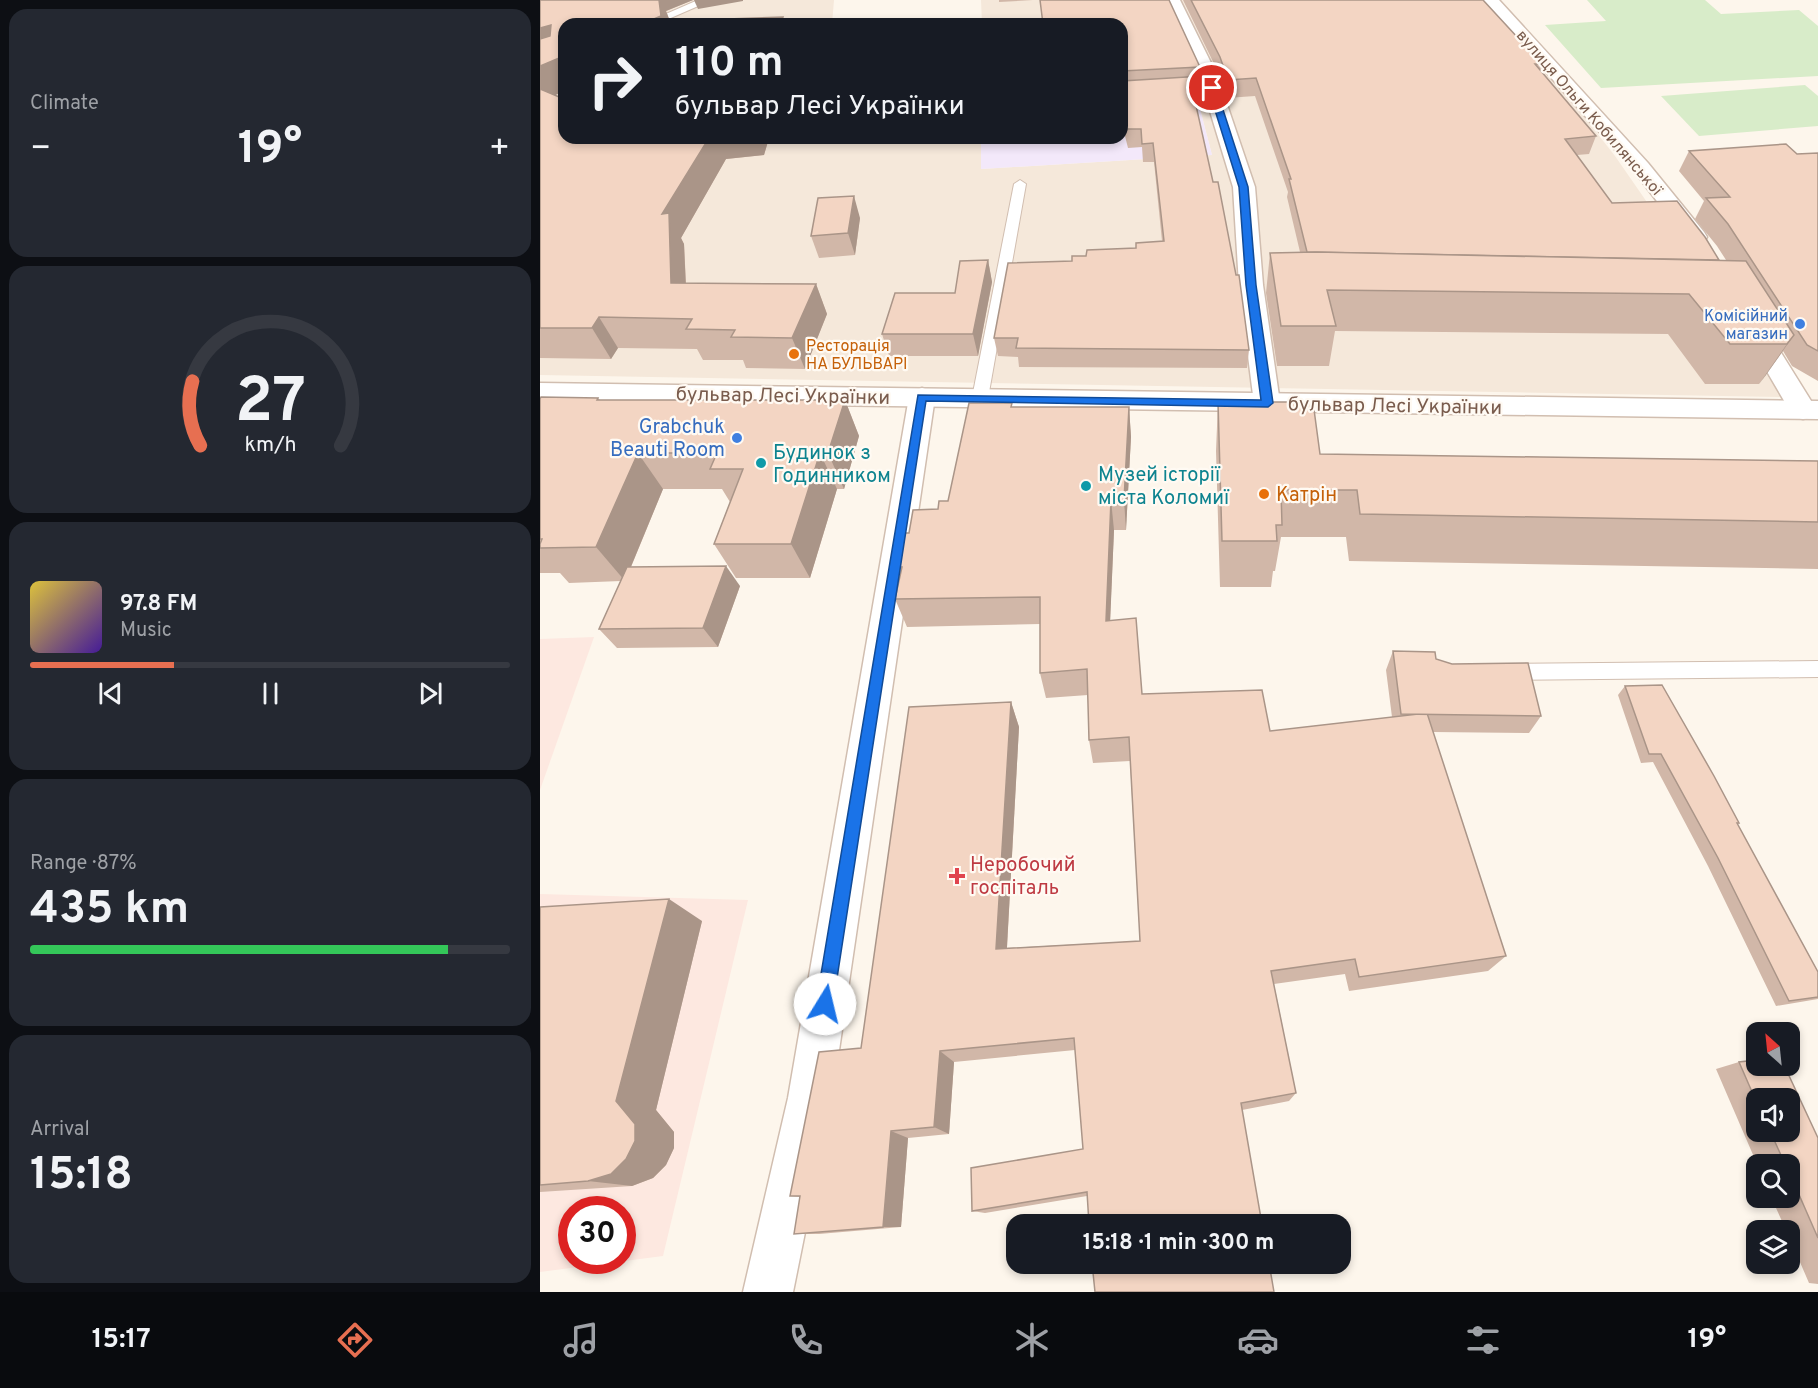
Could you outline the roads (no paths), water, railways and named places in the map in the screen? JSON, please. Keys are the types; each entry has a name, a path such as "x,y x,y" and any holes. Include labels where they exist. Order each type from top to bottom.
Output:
{"street":[{"path":"1172,0 1208,75 1208,89 1244,187 1257,285 1268,403"},
{"name":"вулиця Ольги Кобилянської","path":"1490,0 1641,166 1707,252"},
{"path":"1739,304 1810,410"},
{"name":"бульвар Лесі Українки","path":"540,392 1810,410"},
{"path":"768,1292 810,1098 921,397"}],"lane":[{"path":"658,18 707,0"},
{"path":"980,398 1020,184"},
{"path":"1490,672 1818,669"}],"place":[{"name":"Комісійний магазин","path":"1800,324"},
{"name":"Ресторація НА БУЛЬВАРІ","path":"794,354"},
{"name":"Grabchuk Beauti Room","path":"737,438"},
{"name":"Будинок з Годинником","path":"761,463"},
{"name":"Музей історії міста Коломиї","path":"1086,486"},
{"name":"Катрін","path":"1264,494"},
{"name":"Неробочий госпіталь","path":"957,876"}]}
